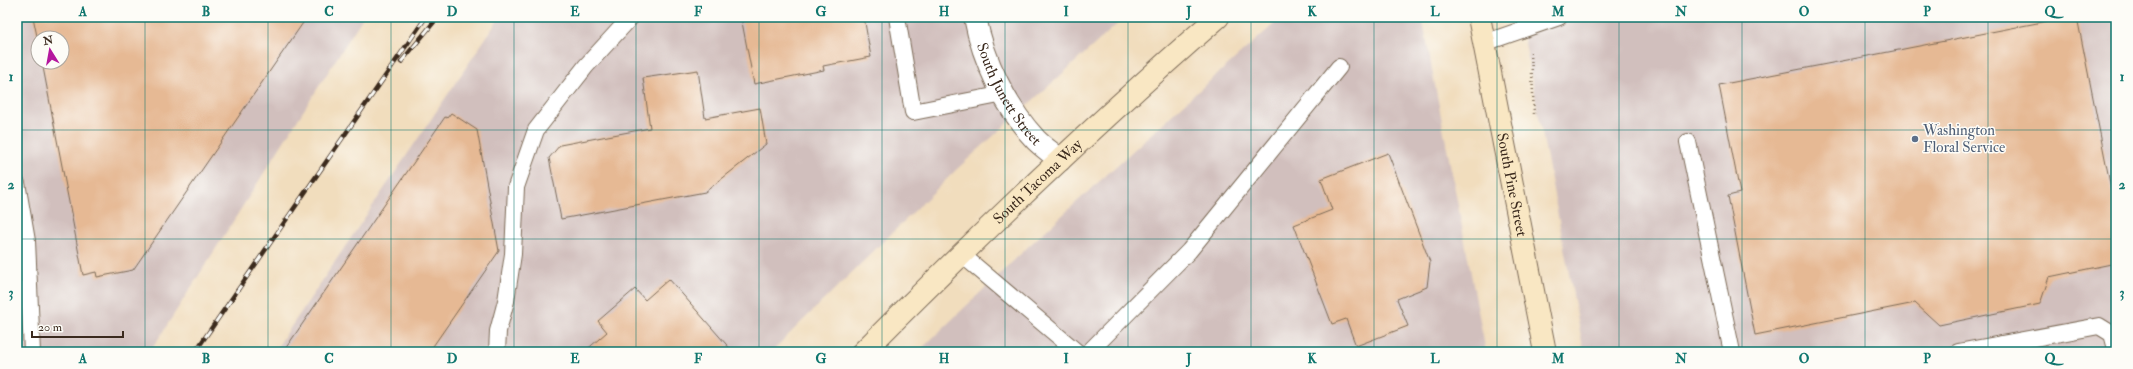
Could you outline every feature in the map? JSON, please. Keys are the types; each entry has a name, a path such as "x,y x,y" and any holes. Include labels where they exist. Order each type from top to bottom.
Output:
{"main road":[{"name":"South Tacoma Way","path":"863,352 961,254 1060,160 1218,17"},
{"name":"South Pine Street","path":"1479,17 1545,352"}],"street":[{"name":"South Junett Street","path":"976,17 985,52 1004,94 1020,120 1037,140 1060,160"}],"lane":[{"path":"497,352 498,331 506,301 513,254 516,187 536,130 586,66 631,17"},
{"path":"897,17 913,112 1004,94"},
{"path":"1484,43 1559,17"},
{"path":"1089,352 1189,251 1339,67"},
{"path":"1688,142 1732,352"},
{"path":"17,183 27,241 32,352"},
{"path":"961,254 1077,352"},
{"path":"1958,352 2099,326 2112,334 2116,349"}],"path":[{"path":"1530,48 1534,114"}],"shaded area":[{"path":"17,17 363,17 150,352 17,352"},
{"path":"500,17 1125,17 957,169 771,352 274,352"},
{"path":"1282,17 1422,17 1486,352 918,352 1031,244 1186,102"},
{"path":"1520,17 2116,17 2116,352 1584,352"}],"building":[{"path":"33,17 307,17 133,270 97,277 96,272 83,275 44,70 70,70 70,30 36,30"},
{"path":"741,17 864,17 871,57 823,66 824,70 754,84"},
{"name":"Washington Floral Service","path":"2068,17 2077,17 2116,214 2116,263 2049,277 2040,304 1939,325 1915,303 1755,335 1728,196 1740,193 1719,85"},
{"path":"698,70 705,118 760,108 766,144 705,192 561,219 549,158 560,145 650,128 643,78"},
{"path":"451,113 477,130 499,251 429,352 283,352 445,117 447,118"},
{"path":"1388,153 1430,262 1427,287 1397,299 1408,326 1356,346 1346,319 1332,324 1294,225 1332,210 1321,179"},
{"path":"669,279 733,352 584,352 607,332 598,321 635,289 645,300"}],"railway":[{"path":"195,352 426,17"},
{"path":"401,62 438,17"}],"place":[{"name":"Washington Floral Service","path":"1915,139"}]}
